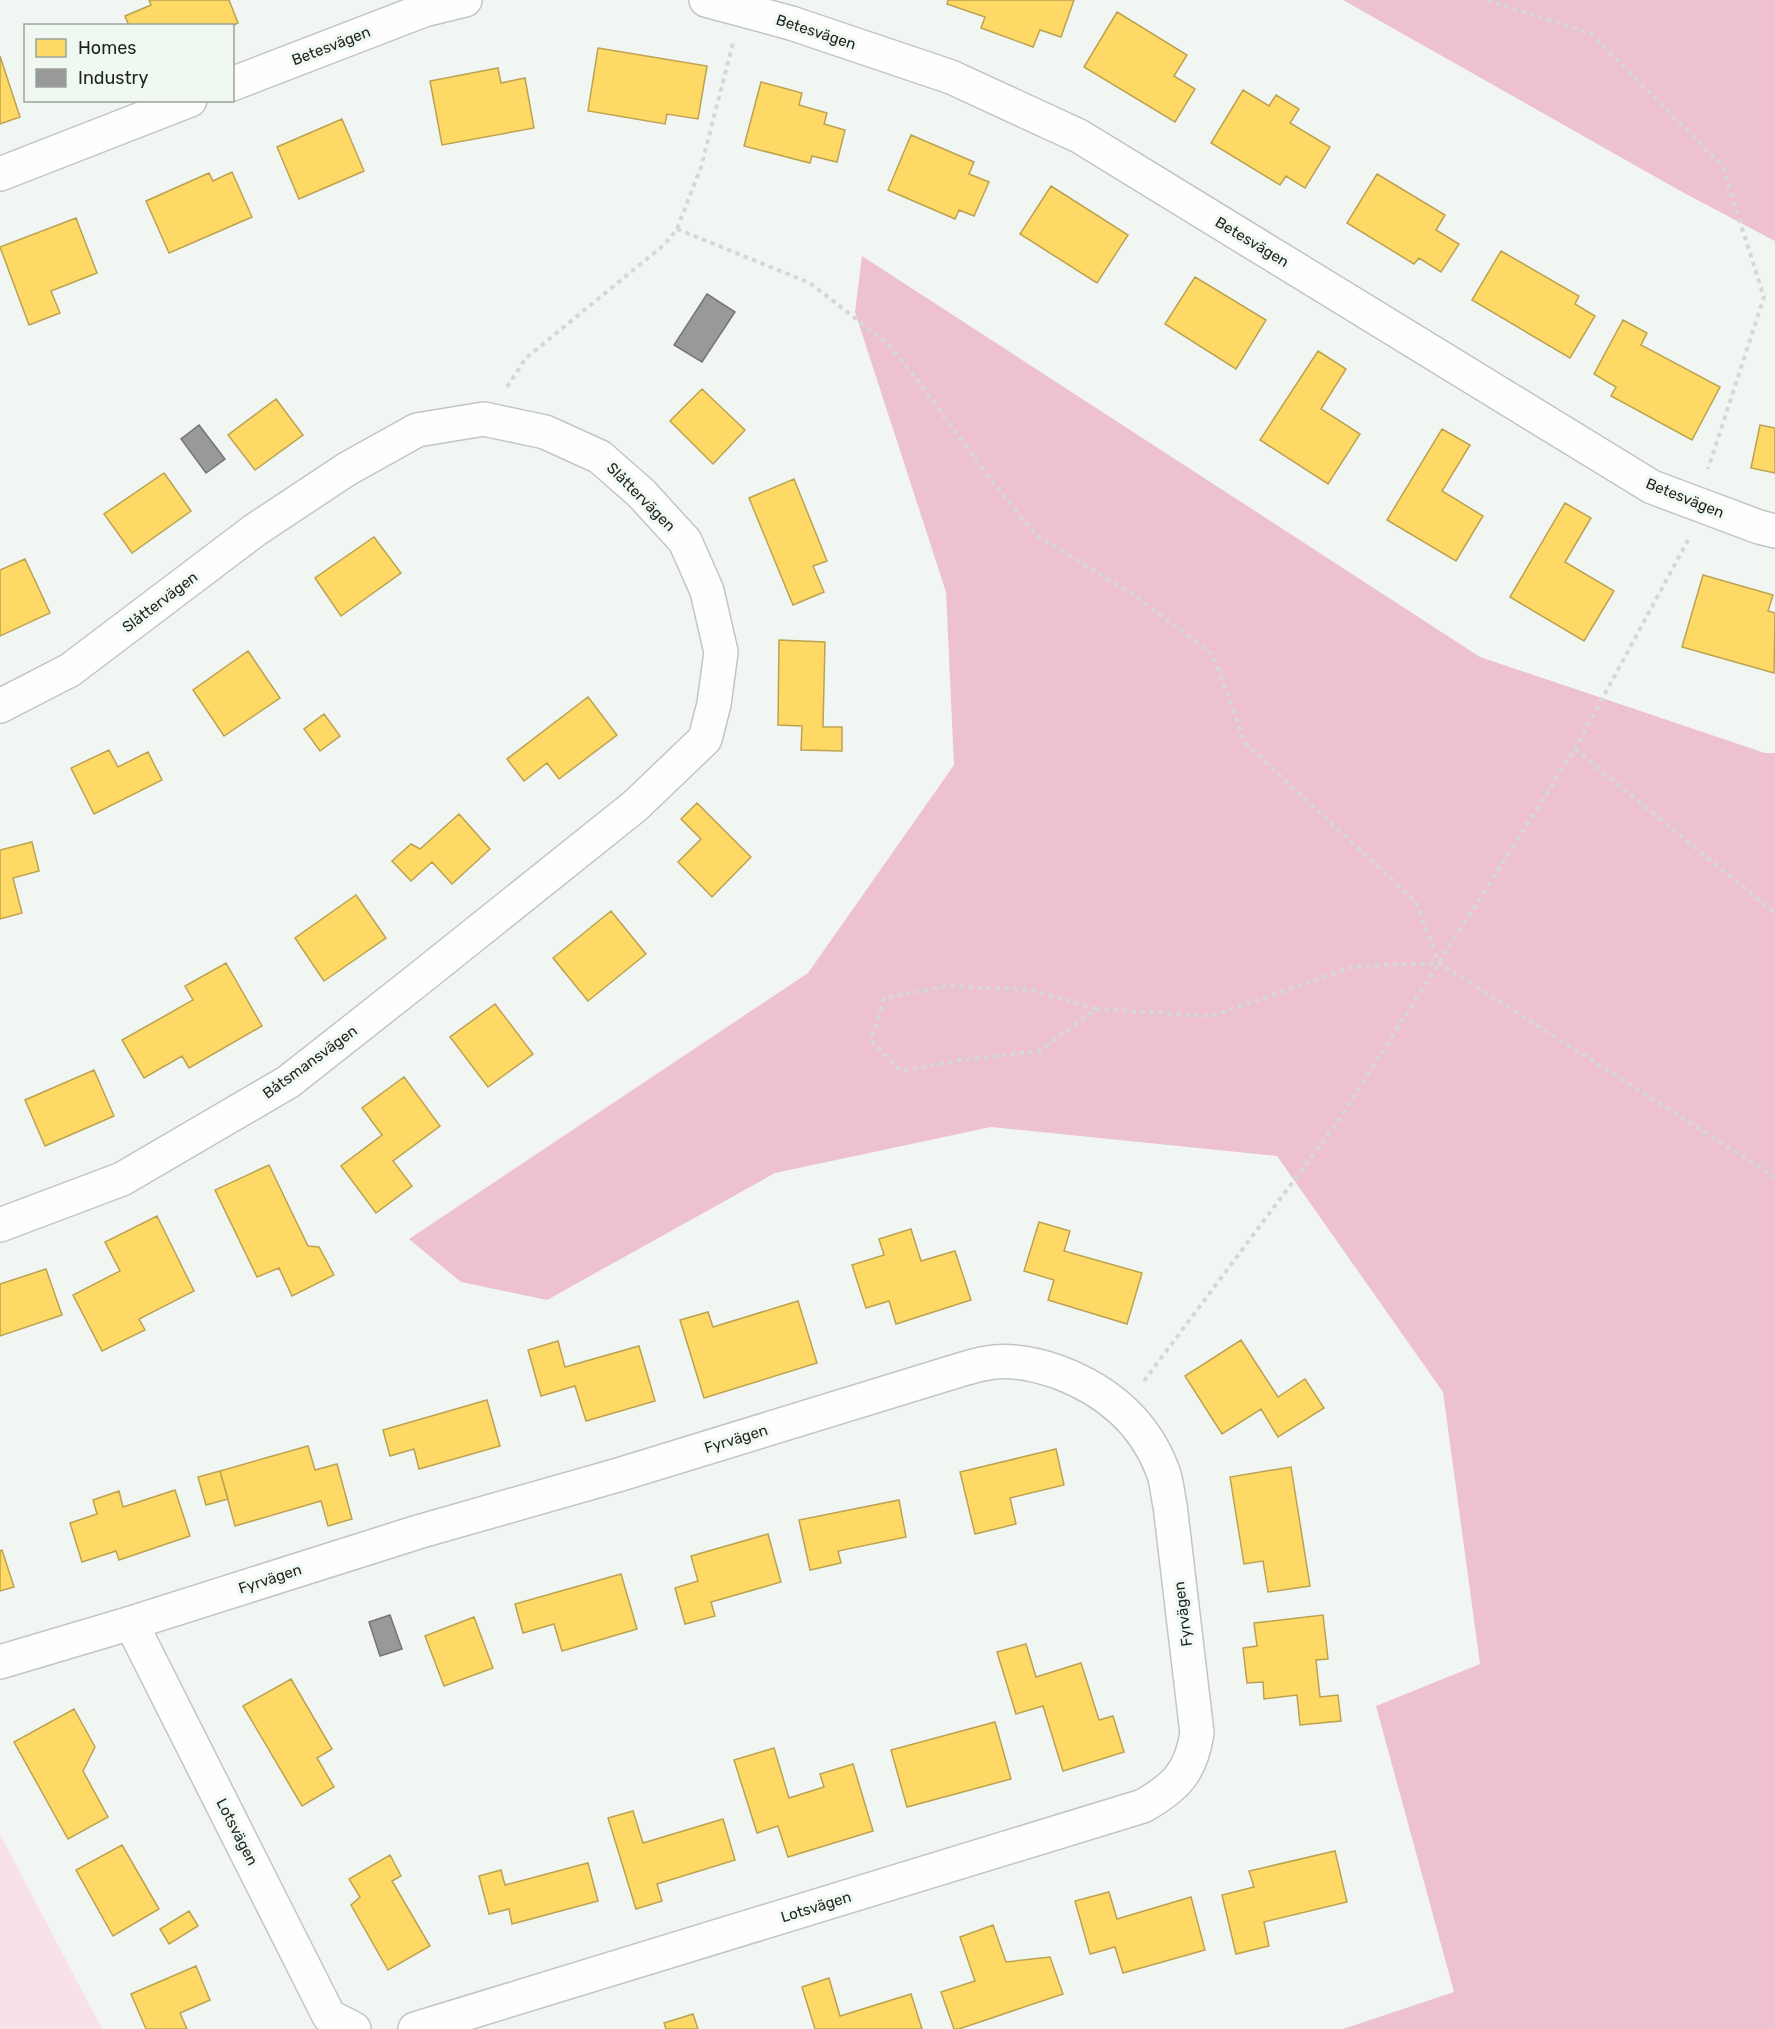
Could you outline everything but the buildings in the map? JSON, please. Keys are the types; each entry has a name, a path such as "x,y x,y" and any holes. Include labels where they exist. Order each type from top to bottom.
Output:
{"street":[{"name":"Betesvägen","path":"234,83 424,10 465,0"},
{"name":"Betesvägen","path":"706,0 791,23 951,77 1079,136 1652,487 1775,531"},
{"path":"0,174 185,102"},
{"name":"Slåttervägen","path":"0,706 70,670 255,530 347,469 417,430 484,419 545,432 600,457 641,493 685,541 707,591 721,652 714,704 705,739 635,806 559,867"},
{"name":"Båtsmansvägen","path":"0,1225 122,1179 288,1082 559,867"},
{"name":"Fyrvägen","path":"0,1662 418,1532 618,1475 963,1369 995,1362 1035,1364 1078,1379 1104,1394 1123,1409 1147,1437 1163,1470 1170,1505 1197,1733 1194,1752"},
{"name":"Lotsvägen","path":"131,1623 329,2016 354,2029"},
{"name":"Lotsvägen","path":"416,2029 1143,1806 1166,1793 1185,1772 1194,1752"}],"path":[{"path":"1123,1409 1339,1120 1575,749 1691,534 1703,484 1764,297 1722,165 1591,34 1487,0"},
{"path":"484,419 526,358 649,258 677,229 701,167 741,10"},
{"path":"677,229 810,283 887,344 912,373 990,479 1036,536 1134,595 1213,655 1245,743 1416,902 1439,963"},
{"path":"1575,749 1775,913"},
{"path":"1096,1009 1039,1051 962,1060 901,1071 872,1040 884,998 948,986 1033,990 1096,1009 1212,1016 1355,966 1439,963 1775,1177"}],"shaded area":[{"path":"1343,0 1775,0 1775,241 1684,193"},
{"path":"862,256 1480,657 1765,753 1775,753 1775,2029 1343,2029 1454,1992 1376,1706 1480,1664 1443,1392 1277,1156 991,1127 775,1173 547,1300 461,1282 409,1239 808,973 954,765 946,592 855,312"},
{"path":"0,1834 102,2029 0,2029"}]}
